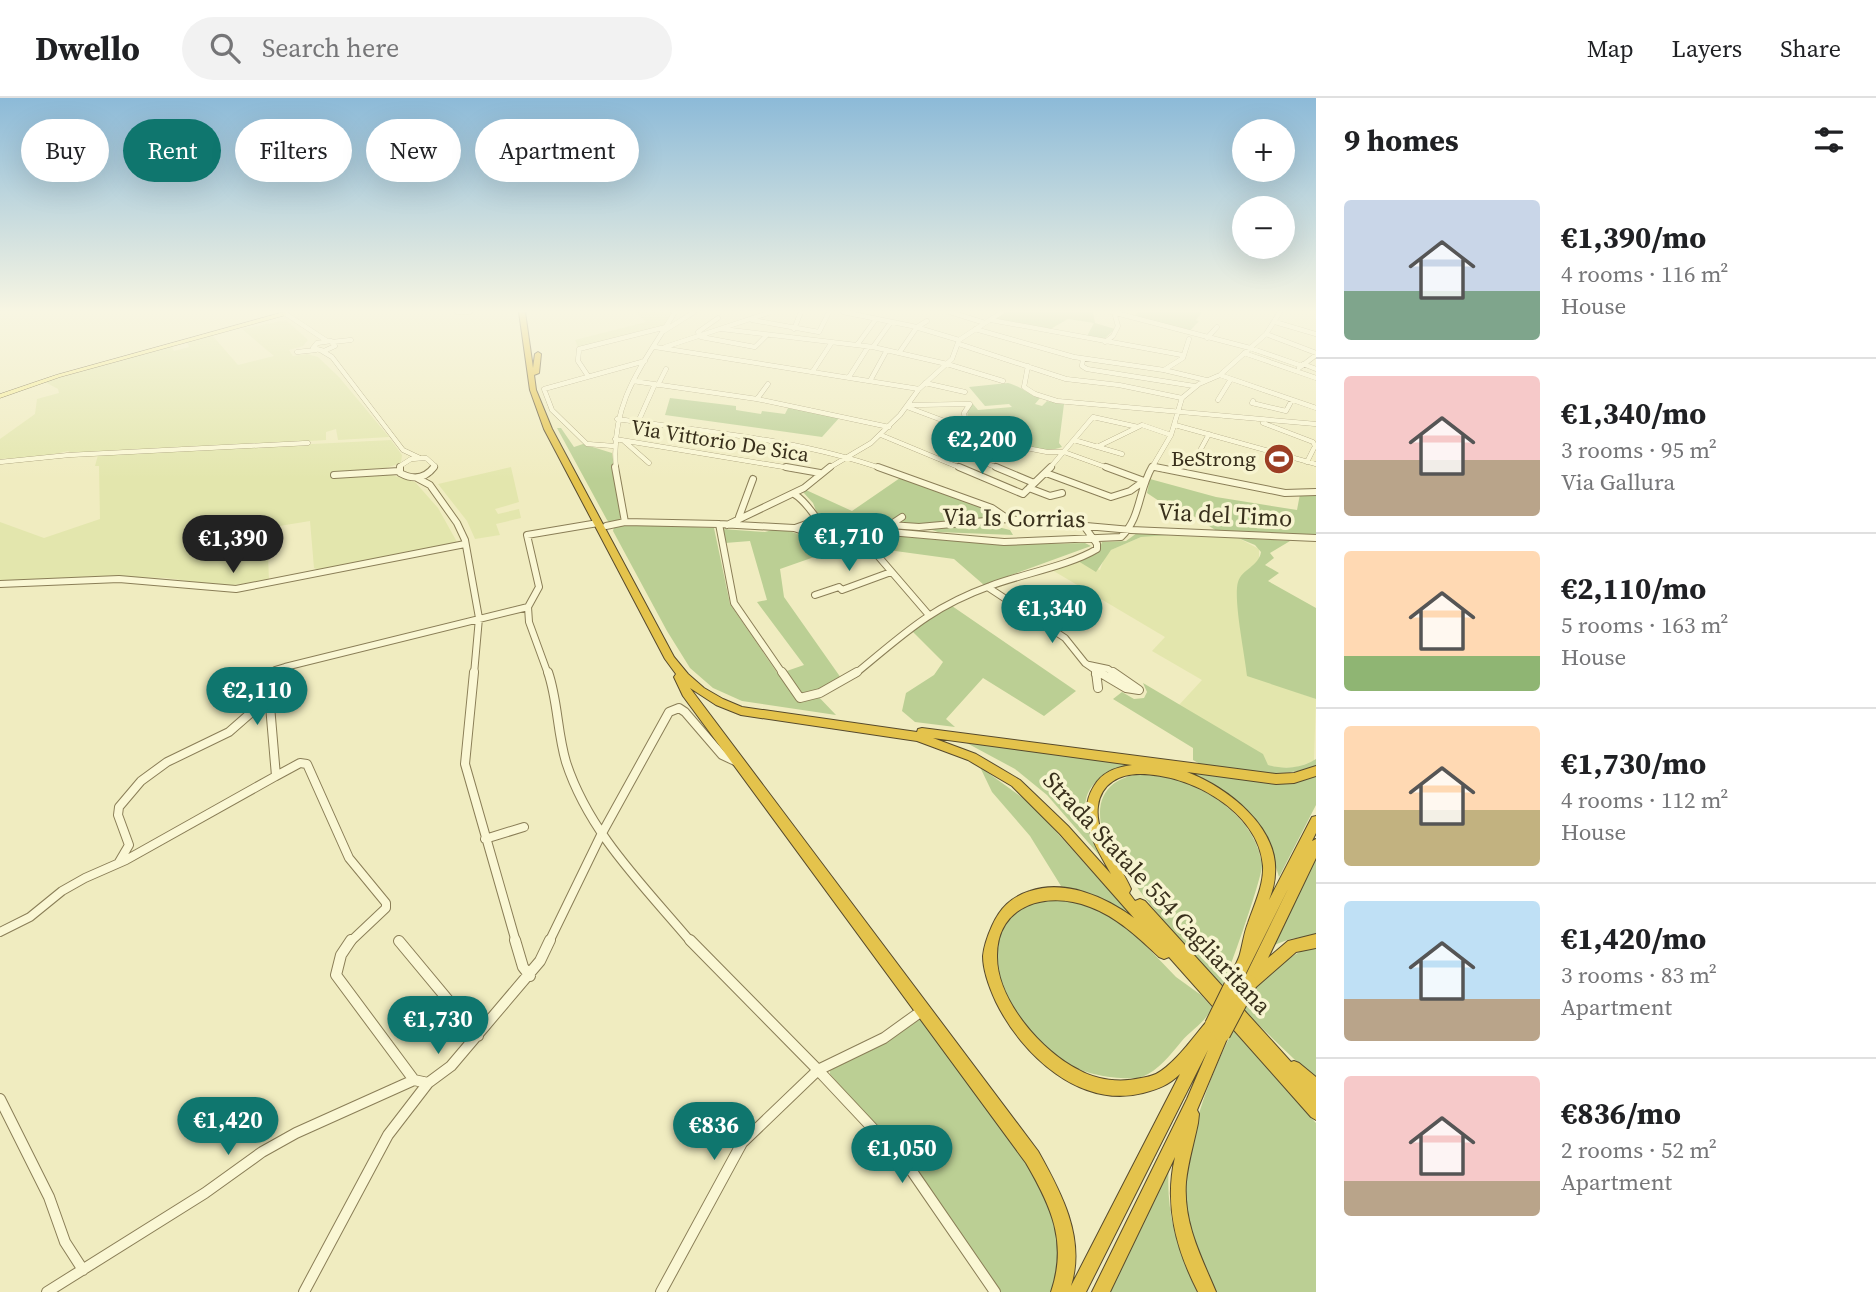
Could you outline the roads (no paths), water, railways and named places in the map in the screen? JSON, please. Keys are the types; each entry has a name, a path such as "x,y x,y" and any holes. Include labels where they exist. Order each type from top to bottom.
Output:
{"highway":[{"name":"Strada Statale 554 Cagliaritana","path":"532,368 537,405 675,655 699,684 730,701 756,708 922,732 971,750 1021,780 1039,795 1316,1101"},
{"name":"Strada Statale 554 Cagliaritana","path":"536,368 547,415 670,659 685,680 702,694 727,707 753,714 918,737 947,746 994,769 1016,783 1047,812 1193,976"},
{"path":"536,373 537,368"},
{"path":"670,659 687,693 1032,1157 1052,1193 1066,1231 1066,1278 1060,1292"},
{"path":"922,732 1276,779 1294,778 1316,771"},
{"path":"1125,889 1094,826 1092,807 1101,783 1116,771 1143,768 1172,771 1200,781 1227,799 1250,823 1270,864 1266,888 1248,937 1242,981"},
{"path":"1247,955 1316,821"},
{"path":"1077,1292 1316,845"},
{"path":"1218,1030 1159,1081 1125,1089 1092,1083 1063,1070 1040,1052 1019,1030 997,992 990,958 996,930 1007,910 1030,896 1052,893 1079,896 1108,907 1133,923 1183,972 1193,976 1316,1112"},
{"path":"1242,981 1293,946 1316,941"},
{"path":"1101,1292 1192,1104 1218,1030"},
{"path":"1260,1039 1316,1087"},
{"path":"1192,1104 1189,1140 1178,1183 1180,1214 1185,1239 1207,1292"}],"main road":[{"path":"0,396 87,368"}],"street":[{"path":"340,368 403,450 434,463 427,480 457,523 465,544 479,618 465,764 523,968 530,976"},
{"path":"582,368 588,376 619,368"},
{"path":"625,522 614,443 617,419 641,368"},
{"path":"790,368 919,388"},
{"path":"849,377 856,368"},
{"path":"870,381 877,368"},
{"path":"727,525 739,517 794,494 820,473 881,435 908,406 919,388 943,368"},
{"path":"960,368 1003,381"},
{"path":"1028,368 1024,387 1050,399 1316,424"},
{"path":"1033,368 1075,382 1119,386 1182,398"},
{"path":"1085,368 1194,386"},
{"path":"1147,368 1206,380"},
{"path":"1164,370 1168,368"},
{"path":"617,419 793,445 849,457 992,508 1009,519 1132,529 1144,481 1171,435 1182,398 1194,386 1220,375 1228,368"},
{"path":"1287,368 1316,379"},
{"path":"1296,371 1300,368"},
{"path":"638,422 666,369"},
{"path":"958,377 965,369"},
{"path":"1220,375 1316,408"},
{"name":"Via Vittorio De Sica","path":"588,376 544,389 552,410 587,444 624,441 820,473"},
{"path":"1218,400 1231,379"},
{"path":"633,381 757,399 889,427"},
{"path":"925,383 965,392"},
{"path":"757,399 768,384"},
{"path":"1253,401 1252,403 1286,411 1292,400"},
{"path":"908,406 970,404 964,414 966,425"},
{"path":"908,406 1006,444 1052,454 1064,452 1144,481"},
{"path":"956,426 940,444 1032,485 1046,473 1093,417 1138,428"},
{"path":"1252,419 1313,442 1315,446 1307,462"},
{"path":"1097,447 1147,425 1171,435"},
{"path":"1175,425 1316,464"},
{"path":"1196,458 1209,434"},
{"name":"Via Is Corrias","path":"881,435 1023,494 1032,485 1050,496 1062,493"},
{"path":"1074,440 1122,454"},
{"path":"624,441 645,462"},
{"path":"0,462 210,446 308,443"},
{"path":"403,450 402,466 405,477 417,478 429,485"},
{"path":"334,475 402,466 419,458"},
{"path":"739,517 760,463"},
{"path":"1153,467 1285,493 1316,492"},
{"path":"417,478 430,473"},
{"path":"1046,473 1111,497 1130,491 1144,481"},
{"path":"1130,491 1141,496"},
{"path":"794,494 809,505 811,515 821,529"},
{"path":"806,527 811,515"},
{"path":"890,529 902,517"},
{"name":"Via Is Corrias","path":"821,529 835,532 872,531 1009,519"},
{"path":"821,529 625,522 527,535 539,587 528,607 533,634 556,695 566,761 601,835 699,951 832,1082 909,1167 995,1292"},
{"path":"719,524 734,603 800,698 815,696 848,680 905,629 958,598 1092,552 1097,547 1084,526"},
{"path":"806,527 821,529"},
{"name":"Via Is Corrias","path":"890,529 983,541 1121,537 1132,529"},
{"name":"Via del Timo","path":"1132,529 1316,538"},
{"path":"872,531 866,537 868,547 929,614"},
{"path":"851,532 866,542"},
{"path":"3,586 119,579 236,589 465,544"},
{"path":"815,595 839,587 842,590 891,572"},
{"path":"989,587 1065,638 1078,657 1089,665 1129,690 1139,690 1108,669 1089,665"},
{"path":"276,776 268,682 270,675 285,667 528,607"},
{"path":"1097,670 1095,674 1098,688"},
{"path":"118,863 129,845 118,815 119,807 141,781 167,762 229,732 269,697"},
{"path":"304,1292 388,1135 428,1083 451,1066 540,961 601,835 674,708 685,712 722,755 741,764"},
{"path":"0,932 30,917 74,884 118,863 300,763 306,764 349,858 386,903 386,908 351,940 339,961 336,975 414,1080"},
{"path":"485,839 524,827"},
{"path":"399,941 478,1036"},
{"path":"661,1292 742,1143 818,1070 884,1038 924,1010"},
{"path":"47,1292 205,1193 262,1152 414,1080 428,1083"},
{"path":"0,1099 49,1197 65,1242 83,1270"}],"place":[{"name":"BeStrong","path":"1279,459"}]}
